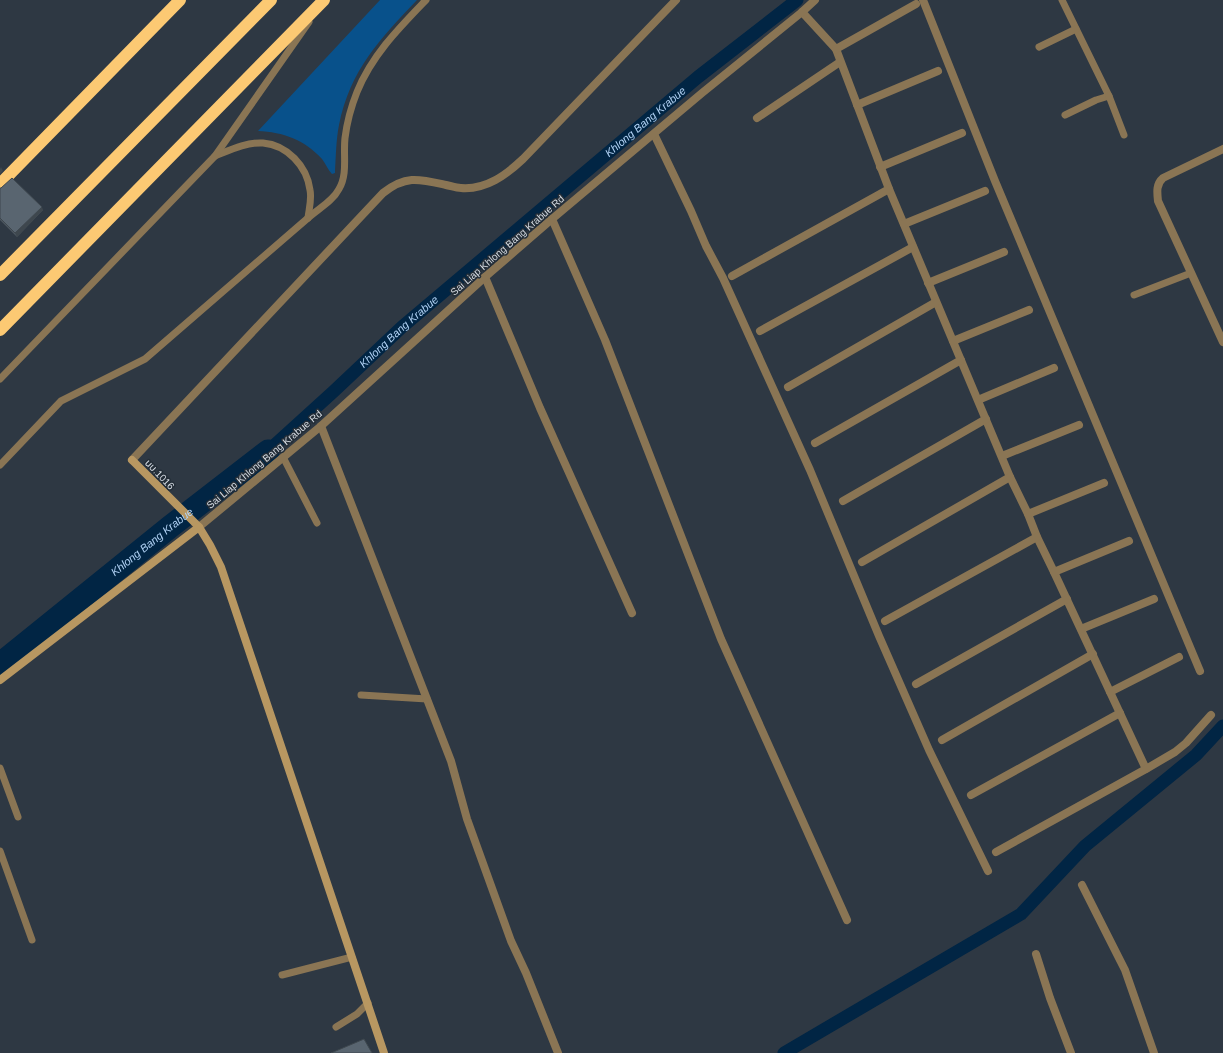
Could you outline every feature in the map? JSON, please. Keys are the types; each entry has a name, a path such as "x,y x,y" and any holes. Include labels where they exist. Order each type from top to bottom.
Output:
{"highway":[{"path":"0,184 180,0"},
{"path":"0,275 271,0"},
{"path":"0,330 324,0"}],"street":[{"name":"นบ.1016","path":"384,1053 221,567 199,527 132,460 382,193 392,186 411,180 420,180 460,188 472,188 483,186 504,176 524,159 676,0"},
{"name":"Sai Liap Khlong Bang Krabue Rd","path":"199,527 321,426 485,276 815,0"},
{"path":"836,50 920,2 1200,671"},
{"path":"802,12 836,50 889,189 1010,477 1028,514 1036,537 1067,599 1146,769"},
{"path":"756,118 840,62"},
{"path":"857,105 938,72"},
{"path":"880,166 962,133"},
{"path":"654,134 691,210 706,246 723,278 810,470 879,636 929,750 988,871"},
{"path":"1223,150 1162,178 1158,182 1157,195 1158,201 1223,342"},
{"path":"732,276 889,189"},
{"path":"904,224 984,191"},
{"path":"552,219 605,340 721,639 847,920"},
{"path":"760,331 913,247"},
{"path":"928,283 1004,252"},
{"path":"485,276 550,429 632,613"},
{"path":"788,387 936,302"},
{"path":"953,341 1029,310"},
{"path":"815,443 961,360"},
{"path":"978,400 1054,368"},
{"path":"843,501 986,419"},
{"path":"1002,456 1079,425"},
{"path":"321,426 451,760 467,819 478,852 512,941 558,1053"},
{"path":"862,562 1010,477"},
{"path":"1028,514 1104,483"},
{"path":"0,680 199,527"},
{"path":"885,621 1036,537"},
{"path":"1054,572 1129,541"},
{"path":"916,684 1067,599"},
{"path":"1081,629 1154,599"},
{"path":"942,740 1093,654"},
{"path":"1110,692 1179,658"},
{"path":"971,795 1120,713"},
{"path":"996,852 1175,752 1186,743 1212,715"},
{"path":"1082,885 1125,970 1154,1053"},
{"path":"1036,954 1050,998 1071,1053"}],"lane":[{"path":"0,379 215,156 324,0"},
{"path":"0,465 61,401 145,359 334,196 344,177 346,127 353,103 365,75 385,44 426,0"},
{"path":"1062,0 1102,80 1124,135"},
{"path":"1039,47 1076,29"},
{"path":"1065,114 1096,100 1109,96"},
{"path":"215,156 235,148 254,144 271,144 287,152 300,166 308,181 311,198 308,218"},
{"path":"1134,295 1191,273"},
{"path":"283,457 317,523"},
{"path":"361,695 427,699"},
{"path":"0,768 18,817"},
{"path":"0,851 32,940"},
{"path":"282,975 352,957"},
{"path":"336,1027 357,1014 368,1003"}],"shaded area":[{"path":"380,0 417,0 368,56 351,88 344,105 339,125 335,173 332,174 322,159 301,142 285,135 258,131"}],"building":[{"path":"12,178 42,207 15,233 0,218 0,188"},
{"path":"364,1039 372,1053 331,1053"}],"waterway":[{"name":"Khlong Bang Krabue","path":"268,451 402,327 698,77 797,0"},
{"name":"Khlong Bang Krabue","path":"0,664 171,526 268,451"},
{"path":"784,1053 1021,914 1085,846 1196,755 1223,726"}]}
